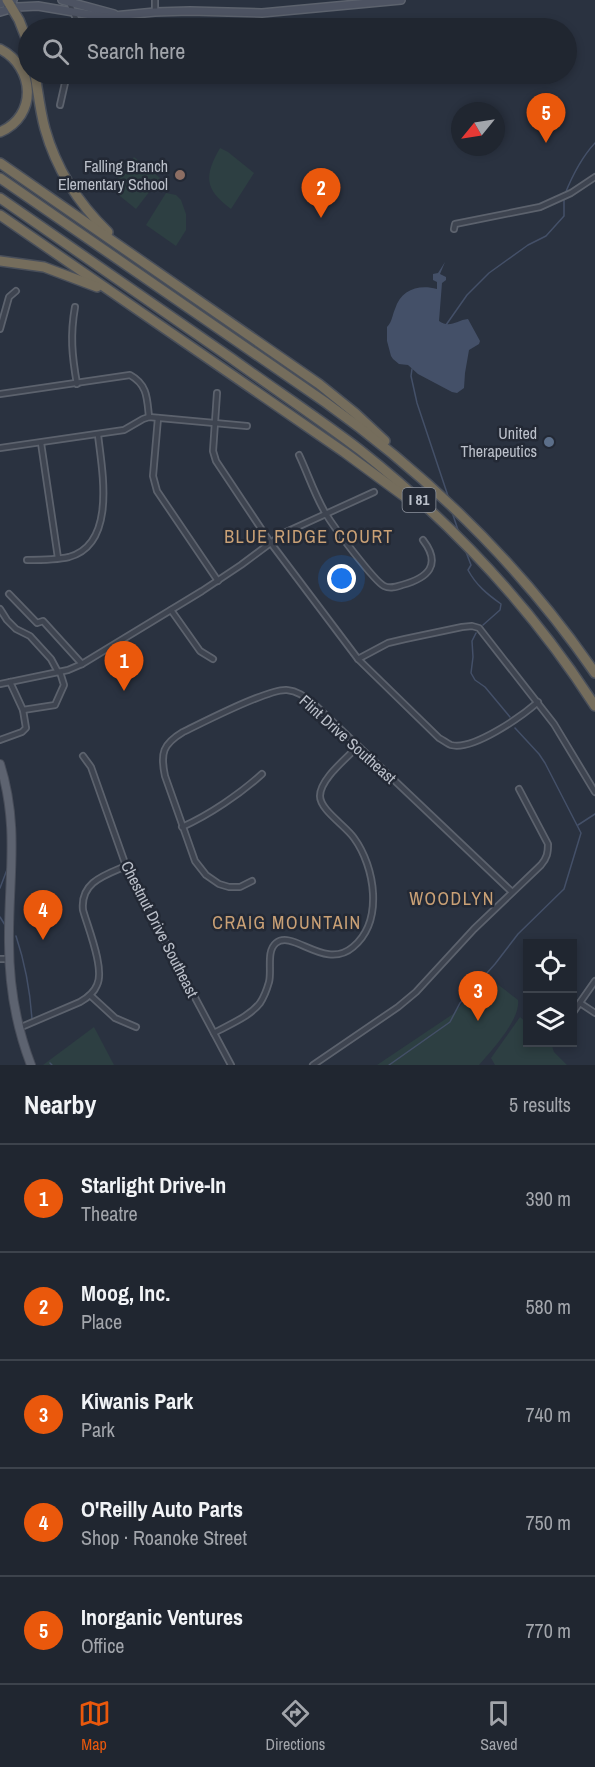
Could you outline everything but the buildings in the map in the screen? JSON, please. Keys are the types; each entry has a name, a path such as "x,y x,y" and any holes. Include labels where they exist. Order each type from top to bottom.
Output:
{"highway":[{"path":"8,3 18,24"},
{"path":"0,49 13,57 18,64"},
{"path":"0,132 11,126 20,116 27,102 26,84"},
{"path":"37,84 45,128 61,169 92,215 129,252"},
{"path":"0,163 319,384 371,427 416,473"},
{"name":"I 81","path":"0,178 325,402 416,473 460,513 510,565 561,626 595,673"},
{"name":"I 81","path":"0,198 361,452 416,497 458,538 528,614 595,706"},
{"path":"0,215 406,497 528,614"},
{"path":"0,261 44,267 113,293"}],"main road":[{"path":"0,764 9,802 12,839 9,959 13,999 19,1028 31,1065"}],"street":[{"path":"155,0 155,12"},
{"path":"0,12 8,3 97,17 190,11 262,13 401,0"},
{"path":"66,1 118,15"},
{"path":"66,1 76,18"},
{"path":"60,105 65,84"},
{"path":"454,229 455,224 540,207 571,193 595,177"},
{"path":"0,329 9,297 16,291"},
{"path":"75,307 71,338 72,360 77,384"},
{"path":"0,394 130,375 140,380 145,390 150,417"},
{"path":"217,393 213,451 216,461 270,542 358,658 440,738 451,745 465,744 501,730 538,702"},
{"path":"0,448 124,430 150,417 247,426"},
{"path":"158,418 154,483 157,491 218,581"},
{"path":"27,560 69,557 80,553 94,537 102,518 105,494 98,435"},
{"path":"40,443 58,558"},
{"path":"299,454 326,514 362,562 384,586 392,588 418,580 425,575 431,566 432,558 430,549 423,540"},
{"path":"0,684 59,672 82,664 218,581 284,533 374,492"},
{"path":"9,594 37,623"},
{"path":"0,609 16,629 30,636 51,659 64,685 55,705 23,710"},
{"path":"171,610 200,651 213,659"},
{"path":"30,636 37,623 43,621 82,664"},
{"path":"358,658 388,643 472,626 479,628 554,724 595,792"},
{"path":"0,740 22,732 26,728 23,710 10,682"},
{"name":"Flint Drive Southeast","path":"252,881 240,887 219,884 206,875 195,861 165,776 162,754 173,738 183,732 278,690 300,693 315,705 512,892"},
{"path":"214,1033 253,1010 264,996 269,981 272,948 276,943 283,939 291,940 319,953 337,954 353,947 366,931 373,903 370,871 360,846 346,828 323,806 320,794 324,783 358,746"},
{"name":"Chestnut Drive Southeast","path":"83,756 91,767 126,866 231,1065"},
{"path":"182,827 210,812 262,774"},
{"path":"314,1065 411,996 468,935 546,859 548,844 519,789"},
{"path":"19,1028 80,1002 97,987 99,970 83,910 84,893 99,879 126,866"},
{"path":"0,959 9,959"},
{"path":"577,1008 595,981"},
{"path":"90,995 115,1018 136,1027"},
{"path":"580,1003 595,1013"}],"shaded area":[{"path":"220,148 254,173 231,209 216,195 209,182 211,167"},
{"path":"134,157 160,178 136,209 110,188"},
{"path":"166,193 176,195 181,200 186,214 186,230 176,246 146,225"},
{"path":"487,976 518,1000 518,1008 504,1034 479,1065 377,1065 453,1014"},
{"path":"520,1017 523,1020 523,1047 552,1047 554,1052 567,1065 495,1065 491,1058"},
{"path":"94,1027 114,1065 43,1065"}],"water":[{"path":"445,262 440,274 446,277 446,280 442,283 439,321 450,324 468,319 480,341 469,350 464,388 457,393 418,374 408,365 399,364 391,356 387,341 387,327 401,297 417,288 437,289 437,282 433,280 433,274 438,273"}],"waterway":[{"path":"565,194 578,167 595,143"},
{"path":"446,325 467,295 489,273 528,245 546,236 564,216 564,199"},
{"path":"412,369 411,376 417,403 449,499"},
{"path":"453,515 459,533"},
{"path":"466,552 471,565 468,570 471,575 482,589 501,604 500,610 483,625"},
{"path":"476,633 472,641 471,673 510,717"},
{"path":"389,1065 450,1022 460,1003 518,934 564,889 581,833 545,763 515,728"},
{"path":"578,825 595,814"},
{"path":"0,888 8,867"},
{"path":"0,917 5,925"},
{"path":"16,936 27,977 32,1019"}],"place":[{"name":"Inorganic Ventures","path":"546,143"},
{"name":"Falling Branch Elementary School","path":"180,175"},
{"name":"Moog, Inc.","path":"321,218"},
{"name":"United Therapeutics","path":"549,442"},
{"name":"Starlight Drive-In","path":"124,691"},
{"name":"O'Reilly Auto Parts","path":"43,940"},
{"name":"Kiwanis Park","path":"478,1021"}],"district":[{"name":"BLUE RIDGE COURT","path":"309,537"},
{"name":"WOODLYN","path":"452,899"},
{"name":"CRAIG MOUNTAIN","path":"287,923"}]}
